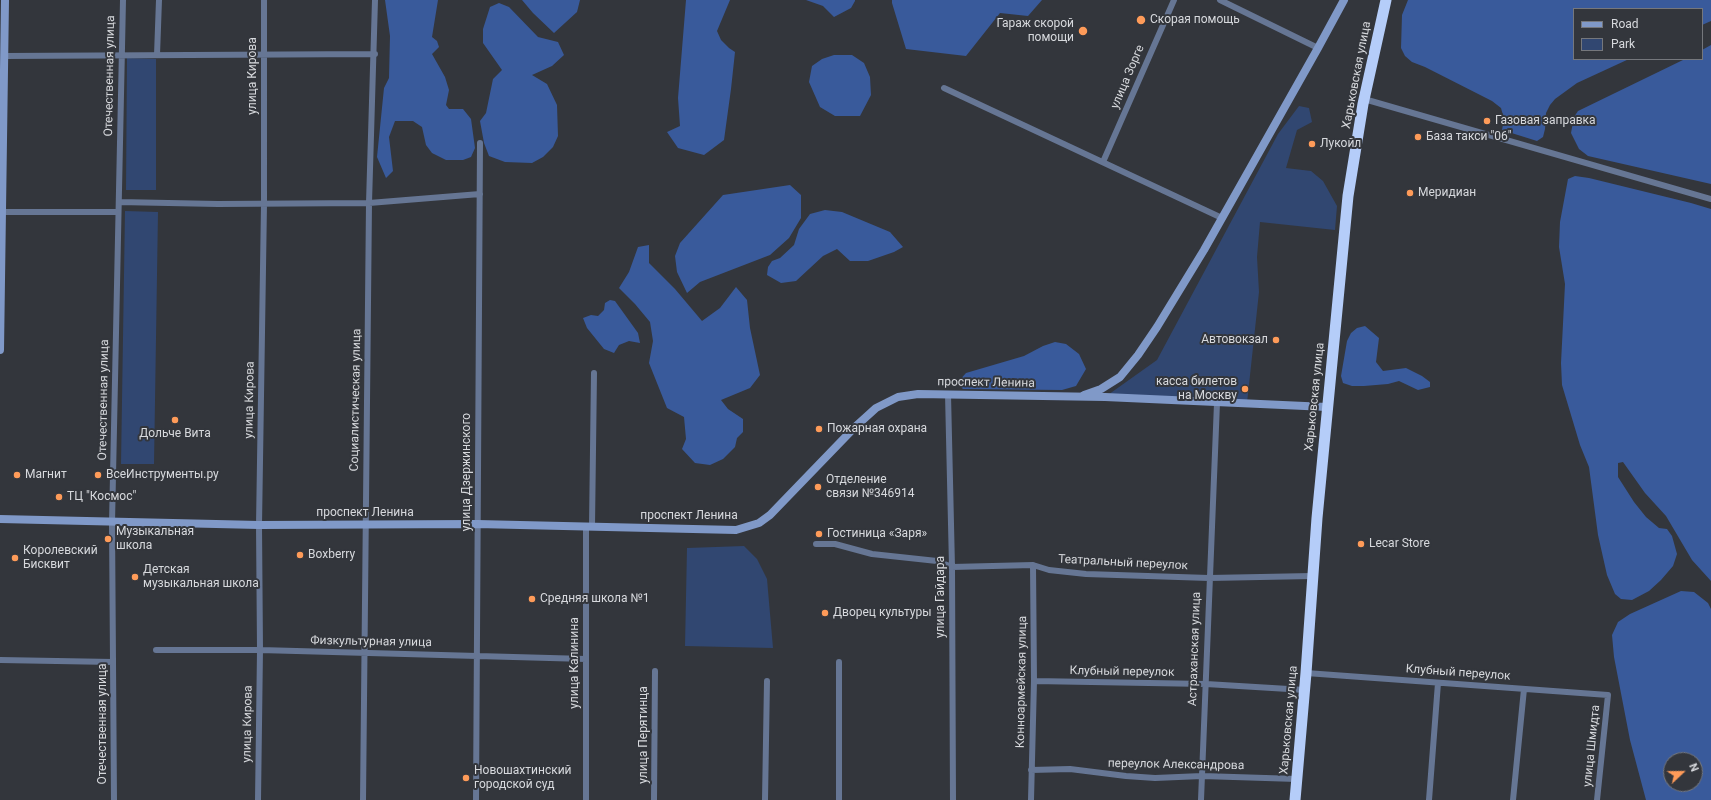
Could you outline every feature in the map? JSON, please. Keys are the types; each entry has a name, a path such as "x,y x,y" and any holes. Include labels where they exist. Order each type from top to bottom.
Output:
{"highway":[{"name":"Харьковская улица","path":"1295,800 1305,690 1312,576 1348,196 1364,99 1386,0"}],"main road":[{"path":"0,350 5,0"},
{"path":"1077,397 1101,389 1120,377 1182,288 1344,0"},
{"name":"проспект Ленина","path":"0,519 112,523 259,525 477,524 736,530 759,523 770,515 855,427 876,408 898,397 918,394 948,394 1077,397 1327,407"}],"street":[{"name":"Отечественная улица","path":"114,800 112,523 123,0"},
{"path":"157,55 159,0"},
{"name":"улица Кирова","path":"258,800 260,650 259,525 264,204 264,0"},
{"name":"Социалистическая улица","path":"363,800 369,203 375,54 375,0"},
{"name":"улица Зорге","path":"1103,162 1174,0"},
{"path":"1220,0 1318,48"},
{"path":"4,56 375,54"},
{"path":"944,88 1222,218"},
{"path":"1364,99 1711,199"},
{"name":"улица Дзержинского","path":"476,800 480,143"},
{"path":"119,202 174,204 369,203 480,194"},
{"path":"2,212 118,212"},
{"name":"улица Калинина","path":"586,800 586,658 594,373"},
{"name":"улица Гайдара","path":"948,394 952,567 952,800"},
{"name":"Астраханская улица","path":"1201,800 1217,403"},
{"name":"Театральный переулок","path":"816,544 835,544 872,554 937,561 952,567 1033,565 1050,570 1086,574 1209,578 1312,576"},
{"name":"Конноармейская улица","path":"1031,800 1034,681 1033,565"},
{"name":"Физкультурная улица","path":"156,650 260,650 586,658"},
{"path":"0,660 113,662"},
{"path":"839,662 839,800"},
{"name":"улица Перятинца","path":"654,800 655,671"},
{"name":"Клубный переулок","path":"1306,673 1608,695"},
{"path":"765,800 767,681"},
{"name":"Клубный переулок","path":"1034,681 1206,684 1305,690"},
{"path":"1428,800 1438,683"},
{"path":"1513,800 1524,689"},
{"name":"улица Шмидта","path":"1597,800 1608,695"},
{"name":"переулок Александрова","path":"1031,770 1070,769 1112,775 1155,778 1202,776 1297,779"}],"green space":[{"path":"127,58 156,59 156,190 126,190"},
{"path":"1299,106 1309,108 1312,122 1297,130 1286,168 1311,171 1323,181 1337,206 1335,230 1260,222 1257,257 1259,292 1247,403 1105,397 1157,360 1278,134"},
{"path":"125,211 158,212 154,464 121,464"},
{"path":"744,546 757,559 767,579 773,648 685,646 687,548"}],"shaded area":[{"path":"385,0 438,0 432,37 437,41 439,47 432,54 445,77 449,90 446,105 449,109 463,109 471,119 475,148 471,157 463,160 446,160 432,153 426,145 422,127 413,121 395,121 389,137 393,171 386,178 377,157 384,88 389,78 390,36"},
{"path":"522,0 580,0 577,12 554,33"},
{"path":"686,0 730,0 717,31 721,40 735,52 724,140 704,155 678,148 667,132 680,126 678,98"},
{"path":"806,0 855,1 851,8 834,17 823,6"},
{"path":"892,0 1042,0 1028,16 1000,13 966,56 906,49"},
{"path":"1408,0 1711,0 1711,21 1703,25 1703,8 1573,8 1573,60 1627,60 1577,83 1555,99 1546,113 1543,137 1537,141 1502,130 1504,119 1501,108 1492,101 1425,67 1412,62 1405,56 1401,48 1402,15"},
{"path":"499,3 509,7 538,37 558,42 564,55 552,66 532,75 547,84 557,105 558,136 553,147 543,157 532,163 505,162 489,156 484,143 480,121 486,113 493,79 502,70 483,43 483,29 490,7"},
{"path":"1711,45 1711,184 1588,156 1579,149 1571,133 1574,117 1578,111 1683,60 1703,60 1703,49"},
{"path":"834,55 852,55 864,63 870,77 871,95 860,116 835,116 820,107 809,82 812,66 822,59"},
{"path":"1575,176 1589,178 1711,209 1711,581 1692,560 1666,516 1645,493 1623,462 1618,463 1618,477 1634,502 1646,517 1659,528 1667,529 1672,536 1677,554 1673,566 1661,580 1649,591 1632,600 1621,599 1615,594 1607,575 1598,535 1589,467 1580,445 1562,385 1561,363 1565,284 1559,247 1560,222 1568,179"},
{"path":"790,185 801,195 801,218 789,238 770,255 700,282 687,293 677,272 675,256 680,243 723,195"},
{"path":"825,210 842,212 890,232 903,247 894,252 868,261 850,261 837,249 823,256 796,281 781,283 767,275 768,267 772,261 780,258 794,245 799,229 810,214"},
{"path":"649,245 649,263 675,289 702,321 720,308 736,287 747,300 750,328 760,375 750,388 721,400 728,409 743,419 743,432 737,438 735,447 723,459 710,465 695,463 682,449 686,439 684,417 667,408 649,363 653,341 650,322 619,288 629,272 638,247"},
{"path":"610,300 615,301 638,333 640,343 629,341 619,345 614,353 604,349 587,328 583,318 591,315 598,316 604,310 605,303"},
{"path":"1365,326 1379,338 1376,362 1383,371 1406,368 1430,382 1430,387 1418,390 1399,381 1388,384 1364,386 1352,386 1343,383 1341,376 1347,341 1351,333 1357,328"},
{"path":"1055,342 1066,344 1079,354 1086,369 1076,386 1062,390 963,389 957,383 966,373 1024,356 1043,346"},
{"path":"1681,591 1694,592 1708,603 1711,609 1711,800 1646,800 1630,740 1614,657 1612,635 1618,622 1630,614"}],"place":[{"name":"Скорая помощь","path":"1141,20"},
{"name":"Гараж скорой помощи","path":"1083,31"},
{"name":"Газовая заправка","path":"1487,121"},
{"name":"База такси \"06\"","path":"1418,137"},
{"name":"Лукойл","path":"1312,144"},
{"name":"Меридиан","path":"1410,193"},
{"name":"Автовокзал","path":"1276,340"},
{"name":"касса билетов на Москву","path":"1245,389"},
{"name":"Дольче Вита","path":"175,420"},
{"name":"Пожарная охрана","path":"819,429"},
{"name":"Магнит","path":"17,475"},
{"name":"ВсеИнструменты.ру","path":"98,475"},
{"name":"Отделение связи №346914","path":"818,487"},
{"name":"ТЦ \"Космос\"","path":"59,497"},
{"name":"Гостиница «Заря»","path":"819,534"},
{"name":"Музыкальная школа","path":"108,539"},
{"name":"Lecar Store","path":"1361,544"},
{"name":"Boxberry","path":"300,555"},
{"name":"Королевский Бисквит","path":"15,558"},
{"name":"Детская музыкальная школа","path":"135,577"},
{"name":"Средняя школа №1","path":"532,599"},
{"name":"Дворец культуры","path":"825,613"},
{"name":"Новошахтинский городской суд","path":"466,778"}]}
